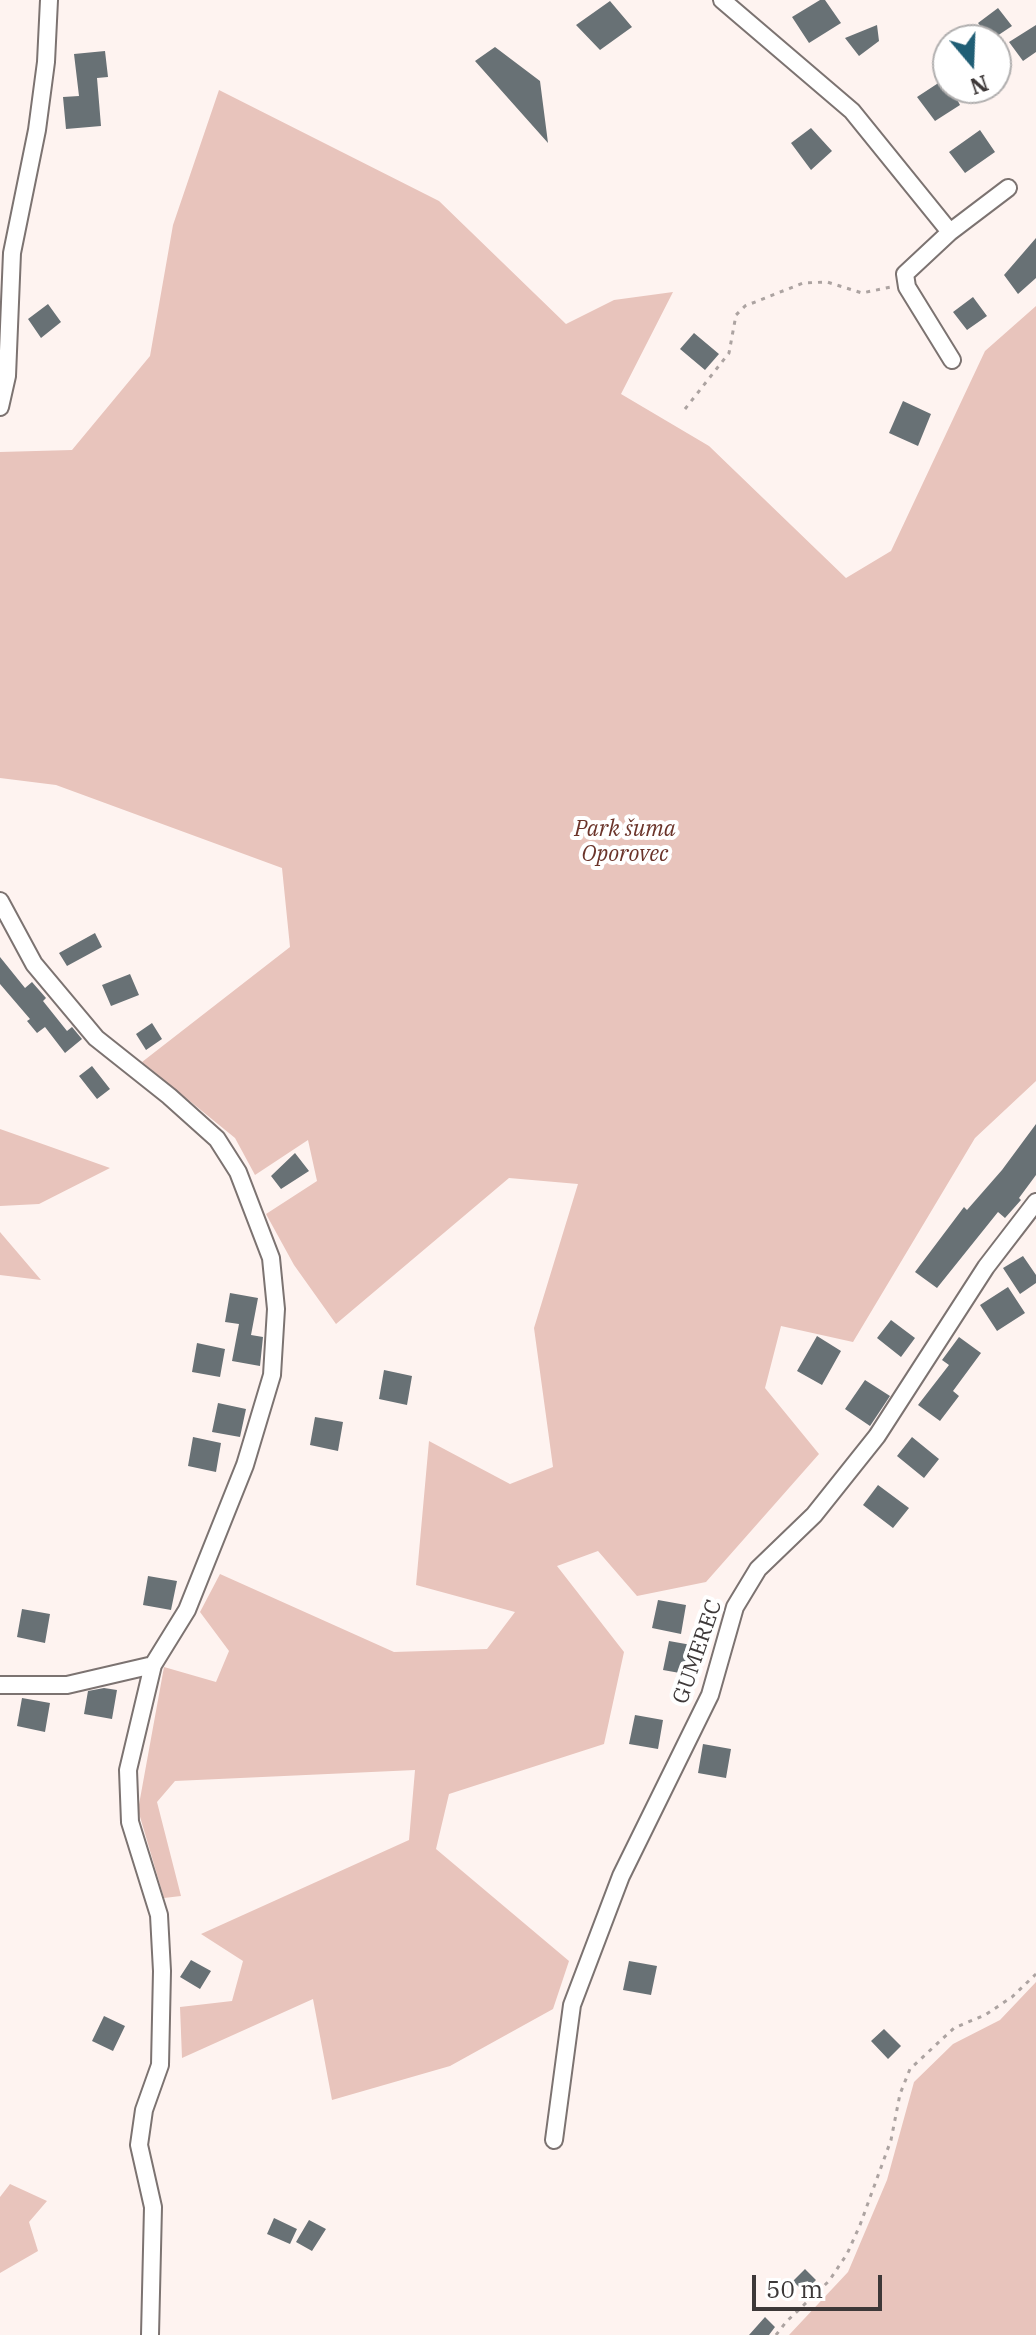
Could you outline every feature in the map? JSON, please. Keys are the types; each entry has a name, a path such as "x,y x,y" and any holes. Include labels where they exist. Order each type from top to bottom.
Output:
{"street":[{"path":"0,407 7,376 12,253 39,117 49,0"},
{"path":"722,0 852,111 950,232"},
{"path":"952,360 907,287 905,274 950,232 1008,188"},
{"path":"0,901 34,964 96,1038 217,1139 238,1172 271,1258 276,1309 272,1375 245,1465 193,1595 153,1665 128,1770 130,1822 159,1915 162,1971 160,2065 144,2110 139,2145 153,2207 150,2335"},
{"name":"GUMEREC","path":"554,2140 572,2005 621,1876 710,1695 735,1607 758,1569 814,1515 877,1436 986,1267 1036,1202"},
{"path":"0,1685 67,1685 153,1665"}],"path":[{"path":"685,409 729,353 736,315 745,306 803,283 827,282 847,290 873,293 892,287 905,274"},
{"path":"776,2335 829,2281 847,2254 891,2140 900,2094 910,2069 954,2028 985,2015 1012,1997 1036,1974"}],"green space":[{"name":"Park šuma Oporovec","path":"219,90 439,201 566,324 614,300 673,292 621,394 709,446 846,578 891,551 985,351 1036,306 1036,1081 975,1138 853,1342 781,1326 765,1388 819,1454 706,1582 637,1596 598,1551 557,1566 624,1652 604,1744 449,1794 436,1849 569,1961 553,2009 450,2066 332,2100 313,1999 182,2058 180,2007 232,2001 243,1961 201,1934 409,1840 415,1770 175,1781 157,1802 181,1896 164,1898 138,1810 164,1667 216,1682 229,1651 200,1612 220,1574 394,1652 487,1649 515,1612 416,1585 429,1441 510,1484 553,1467 534,1328 578,1184 509,1178 336,1324 294,1265 266,1214 317,1181 308,1140 255,1175 235,1138 142,1062 290,947 282,868 56,785 0,778 0,452 72,450 150,356 173,225"},
{"path":"0,1129 110,1168 39,1204 0,1206"},
{"path":"0,1232 41,1280 0,1275"},
{"path":"1036,1982 1036,2335 789,2335 848,2272 887,2180 914,2082 953,2044 1000,2020"},
{"path":"10,2184 47,2201 29,2222 38,2251 0,2273 0,2197"}],"building":[{"path":"825,0 841,23 809,43 792,17"},
{"path":"610,1 632,27 600,50 576,25"},
{"path":"998,8 1010,24 979,24"},
{"path":"877,25 879,41 859,56 845,38"},
{"path":"1036,25 1036,52 1023,61 1012,46 1012,40"},
{"path":"495,47 540,81 548,143 475,61"},
{"path":"105,51 108,77 97,78 101,126 66,129 63,97 79,96 74,54"},
{"path":"932,87 932,104 960,105 935,121 917,97"},
{"path":"811,128 832,151 811,170 791,143"},
{"path":"980,130 995,152 965,173 949,152"},
{"path":"1036,238 1036,278 1018,294 1004,275"},
{"path":"973,297 987,316 967,330 953,312"},
{"path":"48,304 61,322 41,338 28,319"},
{"path":"694,333 719,354 705,370 680,349"},
{"path":"903,401 931,414 918,446 889,433"},
{"path":"95,933 102,947 67,966 59,953"},
{"path":"0,957 25,988 32,982 67,1031 72,1027 82,1039 65,1053 45,1027 37,1033 27,1021 30,1019 0,984"},
{"path":"130,974 139,995 111,1006 102,985"},
{"path":"152,1023 162,1039 146,1050 136,1034"},
{"path":"92,1066 110,1089 97,1099 79,1076"},
{"path":"1036,1124 1036,1175 1019,1198 1021,1200 1005,1218 998,1212 937,1288 915,1272 964,1207 967,1210 1002,1170"},
{"path":"295,1153 309,1171 281,1189 271,1176"},
{"path":"1023,1256 1036,1275 1036,1283 1020,1294 1003,1268"},
{"path":"1008,1287 1025,1313 997,1331 980,1305"},
{"path":"230,1293 258,1298 251,1335 263,1337 260,1366 232,1361 239,1324 225,1322"},
{"path":"891,1320 915,1338 901,1357 877,1338"},
{"path":"817,1336 841,1351 822,1385 797,1371"},
{"path":"959,1337 981,1353 953,1391 959,1396 940,1421 918,1405 949,1365 942,1360"},
{"path":"197,1343 225,1349 220,1377 192,1372"},
{"path":"384,1370 412,1376 407,1405 379,1399"},
{"path":"865,1380 890,1396 870,1426 845,1409"},
{"path":"218,1403 246,1409 240,1437 212,1432"},
{"path":"315,1417 343,1422 338,1451 310,1445"},
{"path":"193,1437 221,1443 216,1472 188,1466"},
{"path":"912,1437 939,1459 924,1478 897,1456"},
{"path":"878,1485 909,1508 893,1528 863,1505"},
{"path":"148,1576 177,1581 171,1610 143,1605"},
{"path":"658,1600 686,1605 681,1634 652,1628"},
{"path":"22,1609 50,1614 45,1643 17,1637"},
{"path":"669,1641 697,1646 691,1675 663,1670"},
{"path":"104,1688 117,1690 112,1719 84,1714 88,1691"},
{"path":"22,1698 50,1703 45,1732 17,1726"},
{"path":"635,1715 663,1720 658,1749 629,1744"},
{"path":"703,1744 731,1749 726,1778 698,1773"},
{"path":"191,1960 211,1971 200,1989 180,1977"},
{"path":"629,1961 657,1966 651,1995 623,1990"},
{"path":"104,2016 125,2026 113,2051 92,2041"},
{"path":"884,2029 901,2046 888,2059 871,2041"},
{"path":"274,2218 297,2229 290,2244 267,2234"},
{"path":"309,2220 326,2229 312,2251 296,2242"},
{"path":"805,2269 816,2280 804,2292 793,2281"},
{"path":"765,2317 775,2327 769,2335 749,2335"}]}
